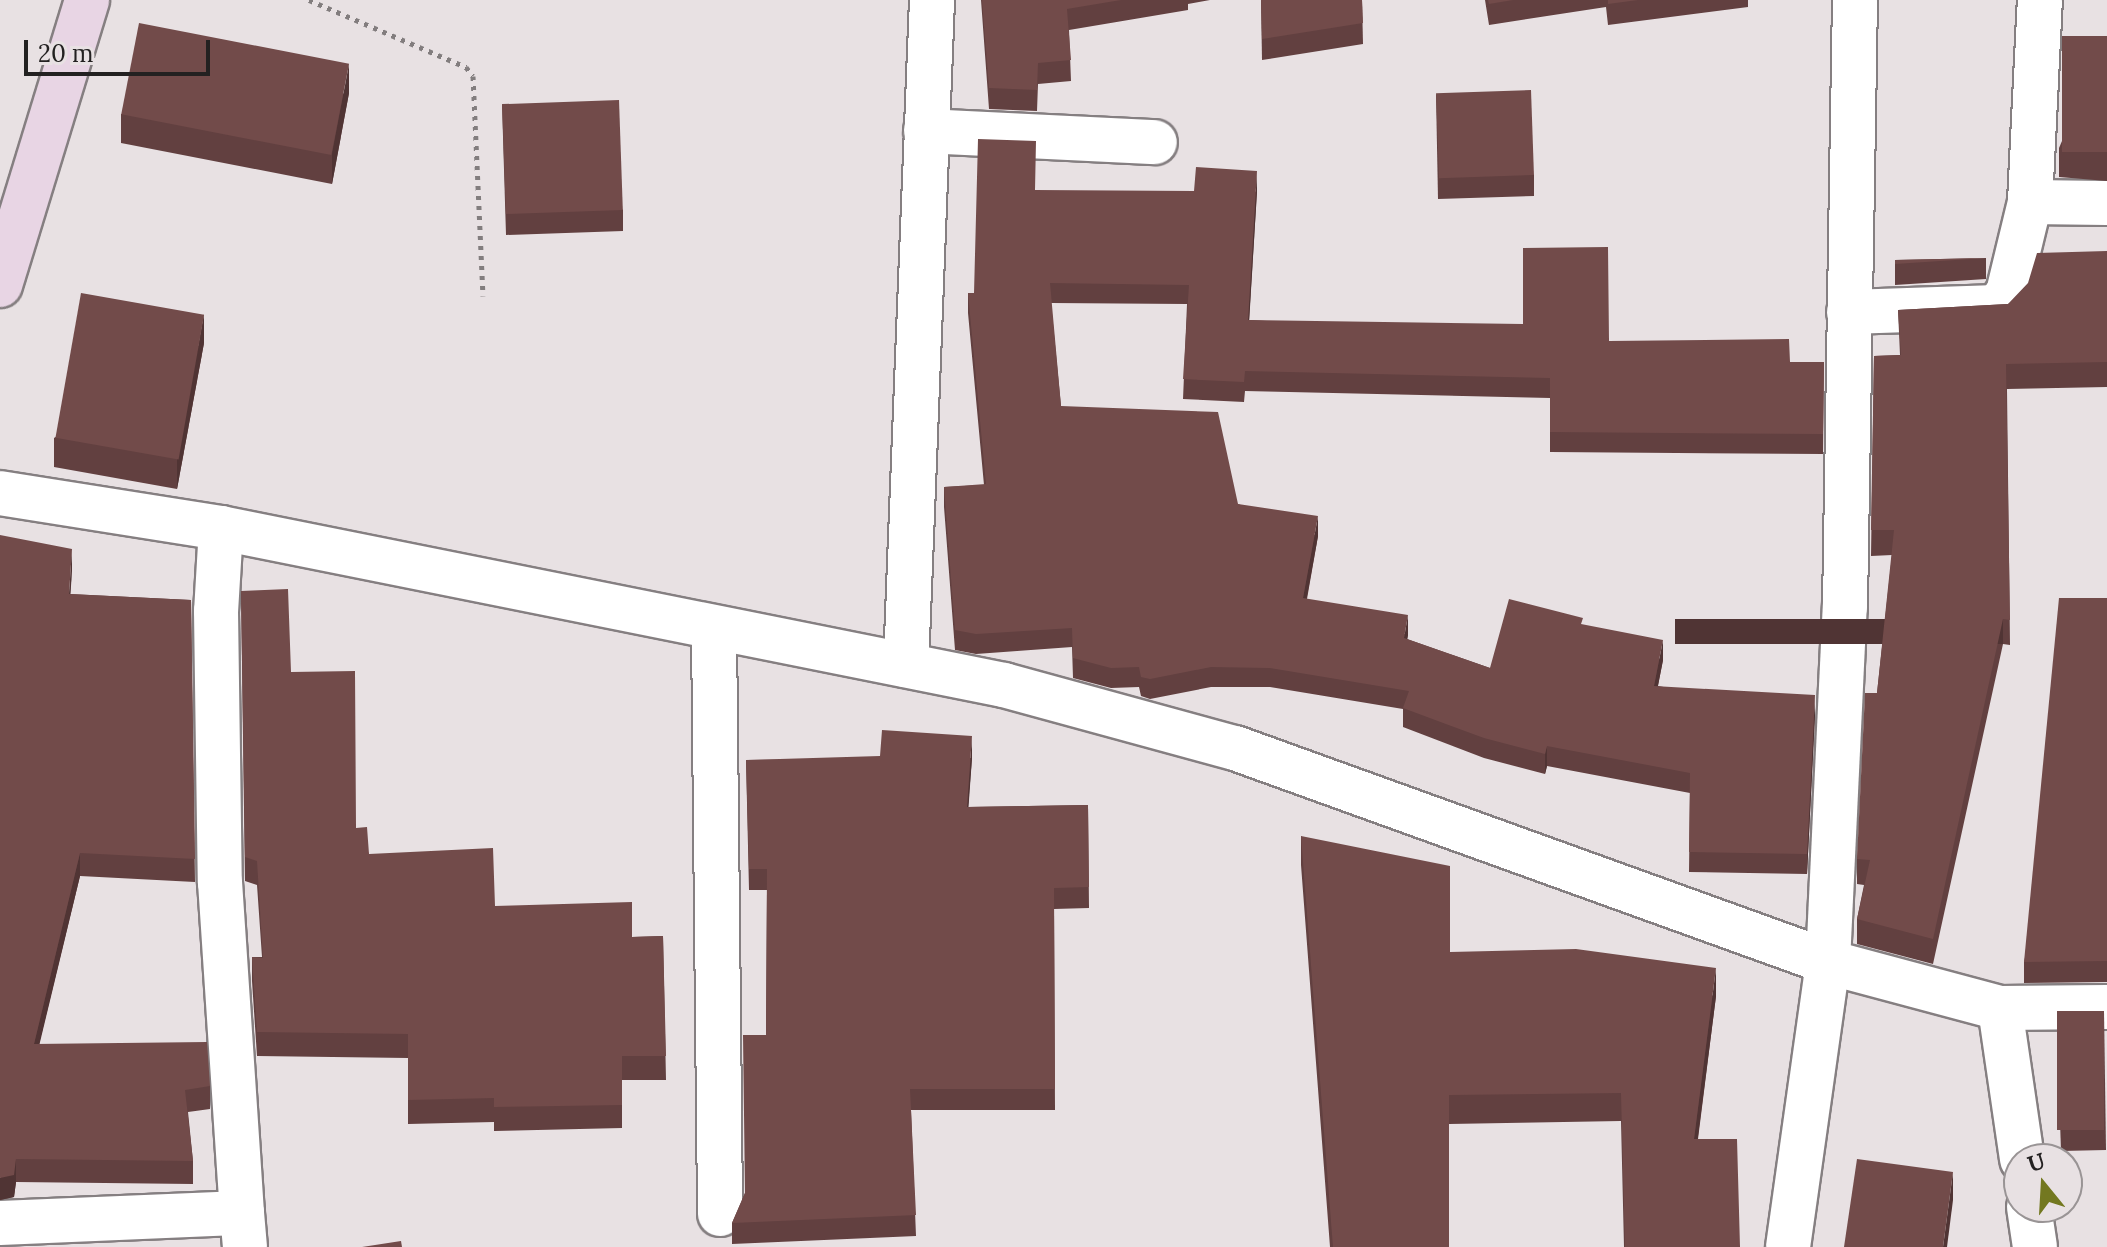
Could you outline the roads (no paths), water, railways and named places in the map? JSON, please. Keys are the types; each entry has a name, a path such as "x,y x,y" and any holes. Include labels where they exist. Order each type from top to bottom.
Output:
{"main road":[{"path":"0,285 87,0"}],"street":[{"path":"906,665 932,0"},
{"path":"1788,1247 1828,962 1845,607 1855,0"},
{"path":"1849,312 2002,305 2030,202 2040,0"},
{"path":"926,131 1155,142"},
{"path":"2030,202 2107,203"},
{"path":"0,493 221,528 1004,685 1235,748 1828,962 2000,1008 2107,1007"},
{"path":"0,1223 243,1230 220,882 216,611 221,528"},
{"path":"714,628 720,1214"},
{"path":"2000,1008 2020,1143"},
{"path":"2031,1223 2035,1247"}]}
